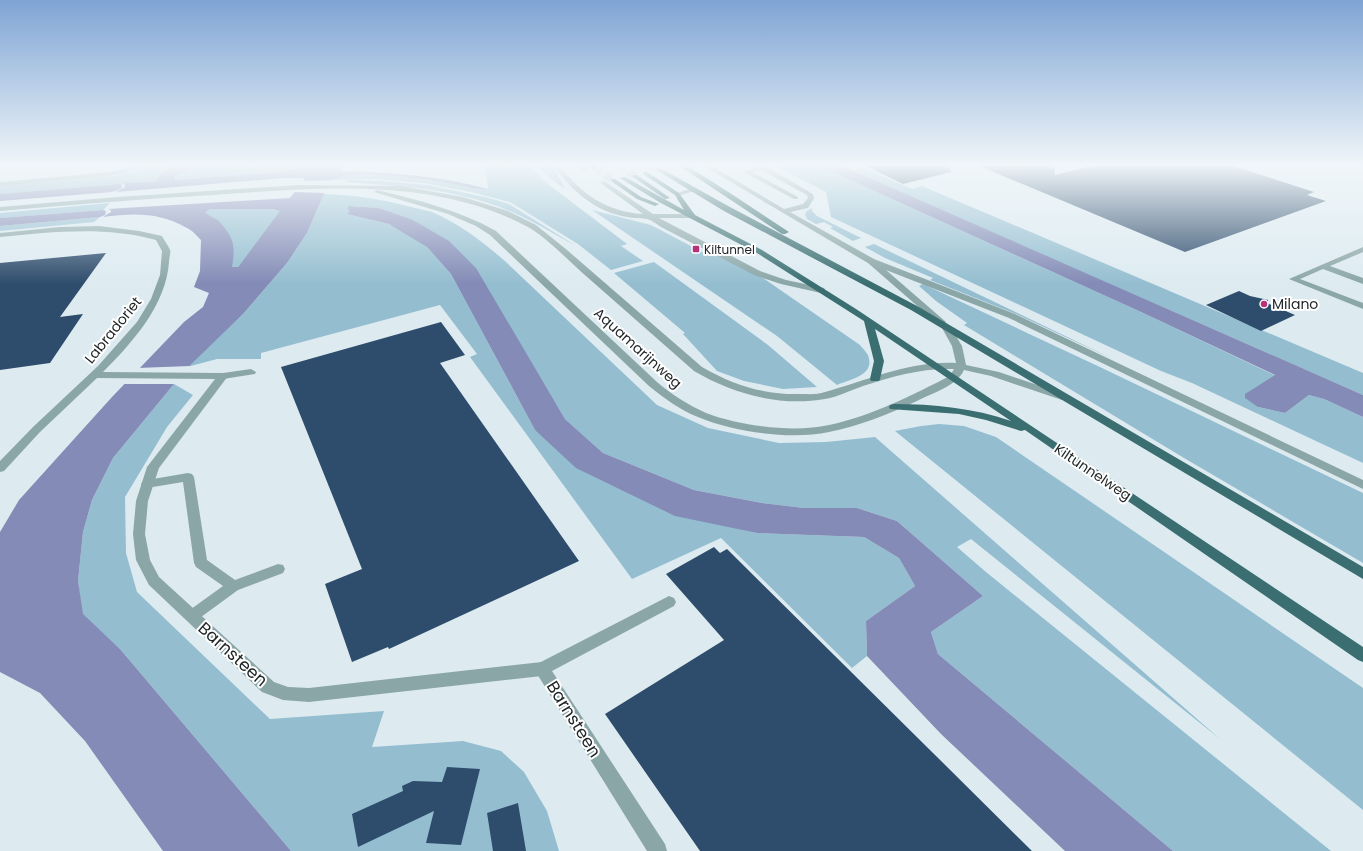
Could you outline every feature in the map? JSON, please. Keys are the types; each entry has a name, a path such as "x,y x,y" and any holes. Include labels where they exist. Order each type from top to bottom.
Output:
{"main road":[{"name":"Kiltunnelweg","path":"659,205 692,216"},
{"name":"Kiltunnelweg","path":"667,205 752,247 821,290 937,366 1363,655"},
{"name":"Kiltunnelweg","path":"676,205 692,216"},
{"name":"Kiltunnelweg","path":"684,205 692,216"},
{"path":"718,205 822,258"},
{"path":"732,205 822,258 1071,400 1363,574"},
{"path":"744,205 822,258"},
{"path":"755,205 822,258"},
{"path":"868,321 879,360 875,379"},
{"path":"894,407 928,407 968,412 1003,421 1039,435"}],"street":[{"name":"Aquamarijnweg","path":"0,209 58,205"},
{"name":"Aquamarijnweg","path":"429,205 446,209 476,222 488,230 515,252 653,384 676,402 704,416 771,430 814,431 838,426 894,407 954,378"},
{"name":"Aquamarijnweg","path":"482,205 533,226 698,369 713,379 752,394 775,397 825,396 901,370 923,366 961,366 990,373 1071,400"},
{"name":"Kiltunnelweg","path":"599,205 604,208 626,214 692,216"},
{"name":"Kiltunnelweg","path":"634,205 664,225 757,273 784,282 821,290"},
{"path":"772,205 840,242 871,262 947,328 959,352 961,366 959,373 954,378"},
{"path":"783,211 806,205"},
{"name":"Labradoriet","path":"0,235 90,227 138,231 159,238 166,250 161,289 145,318 113,357 29,436 0,468"},
{"path":"1363,249 1293,279 1363,306"},
{"path":"871,262 1012,316 1363,485"},
{"path":"1323,266 1363,281"},
{"path":"95,375 223,376 251,372"},
{"name":"Barnsteen","path":"223,376 153,467 142,500 139,534 143,560 154,582 268,687 285,694 309,695 542,669 658,851"},
{"path":"148,484 188,477 201,563 233,586"},
{"path":"192,616 233,586 278,569"},
{"path":"542,669 669,602"}],"shaded area":[{"path":"91,205 108,205 103,210 0,218 0,213"},
{"path":"179,205 319,205 307,233 287,263 243,314 180,375 113,458 92,500 83,532 78,581 83,614 120,649 291,851 163,851 85,741 40,693 0,672 0,532 19,500 112,397 184,322 203,307 209,293 194,287 200,271 201,240 191,230 177,223 156,216 125,215 103,217 111,212 111,210 108,209","holes":["210,209 273,209 280,211 238,267 232,267 234,252 230,236 218,220 205,212"]},
{"path":"319,205 400,205 432,212 462,228 506,262 657,405 708,428 779,443 826,442 875,437 1220,739 971,539 957,547 1331,851 1173,851 938,654 931,632 983,596 897,521 857,508 804,508 762,503 694,490 603,453 565,419 517,339 411,219 379,208 350,206 347,209 351,211 348,214 389,224 410,235 427,247 451,274 535,430 723,525 757,533 864,537 899,558 915,586 866,621 867,656 852,668 721,538 632,579 470,357 477,354 440,305 261,353 261,359 217,359 187,367 243,314 287,263 307,233"},
{"path":"493,205 510,205 576,246 533,222"},
{"path":"514,205 575,205 627,244 621,246 643,261 611,270 578,244"},
{"path":"829,205 905,205 1141,312 1276,376 1258,407 1285,413 1309,395 1324,399 1363,417 1363,463 1192,383 1161,371 831,217"},
{"path":"905,205 930,205 1363,395 1363,417 1324,399 1309,395 1285,413 1258,407 1245,398 1245,394 1275,375 1141,312"},
{"path":"929,205 966,205 1363,373 1363,395"},
{"path":"349,206 379,208 411,219 449,241 476,268 565,419 603,453 694,490 762,503 804,508 857,508 897,521 983,596 931,632 938,654 1173,851 1065,851 941,734 867,656 866,621 915,586 899,558 864,537 757,533 675,516 576,468 535,430 451,274 427,247 389,224 347,214 350,211 347,209"},
{"path":"812,208 812,211 817,216 861,238 853,241 830,228 833,227 824,222 816,224 807,219 805,214"},
{"path":"210,209 273,209 281,211 238,267 232,267 217,219 208,216 204,212"},
{"path":"592,210 651,225 706,254 713,254 763,278 860,345 869,357 869,365 867,370 853,379 837,385 777,336"},
{"path":"106,211 105,215 100,217 0,226 0,218"},
{"path":"100,217 94,222 0,231 0,226"},
{"path":"874,244 1115,360 1016,314 930,280 933,278 885,258 865,247"},
{"path":"654,262 768,345 817,387 783,389 744,381 717,371 683,334 685,333 614,273"},
{"path":"923,284 1363,493 1363,563 1184,458 964,325 967,323 936,301 919,286"},
{"path":"174,384 193,395 167,427 125,497 126,553 137,592 270,719 384,711 372,747 463,741 501,751 524,772 547,811 559,851 291,851 120,649 82,614 78,581 83,532 92,500 113,458"},
{"path":"939,424 964,426 996,437 1363,688 1363,810 895,431"}],"pier":[{"path":"190,366 176,384 122,384 137,368"}],"building":[{"path":"1072,205 1316,205 1185,252"},
{"path":"106,253 60,317 83,314 50,363 0,370 0,263"},
{"path":"1239,291 1250,296 1268,300 1267,303 1295,315 1261,331 1206,305"},
{"path":"441,322 465,355 440,363 579,561 389,649 388,647 352,662 325,584 362,569 281,367"},
{"path":"714,547 720,553 727,549 1032,851 700,851 605,714 724,640 666,574"},
{"path":"447,767 480,769 461,845 426,843 434,811 358,847 352,814 403,791 402,786 413,781 442,782"},
{"path":"518,803 526,851 493,851 487,813"}],"place":[{"name":"Kiltunnel","path":"696,249"},
{"name":"Milano","path":"1264,304"}]}
